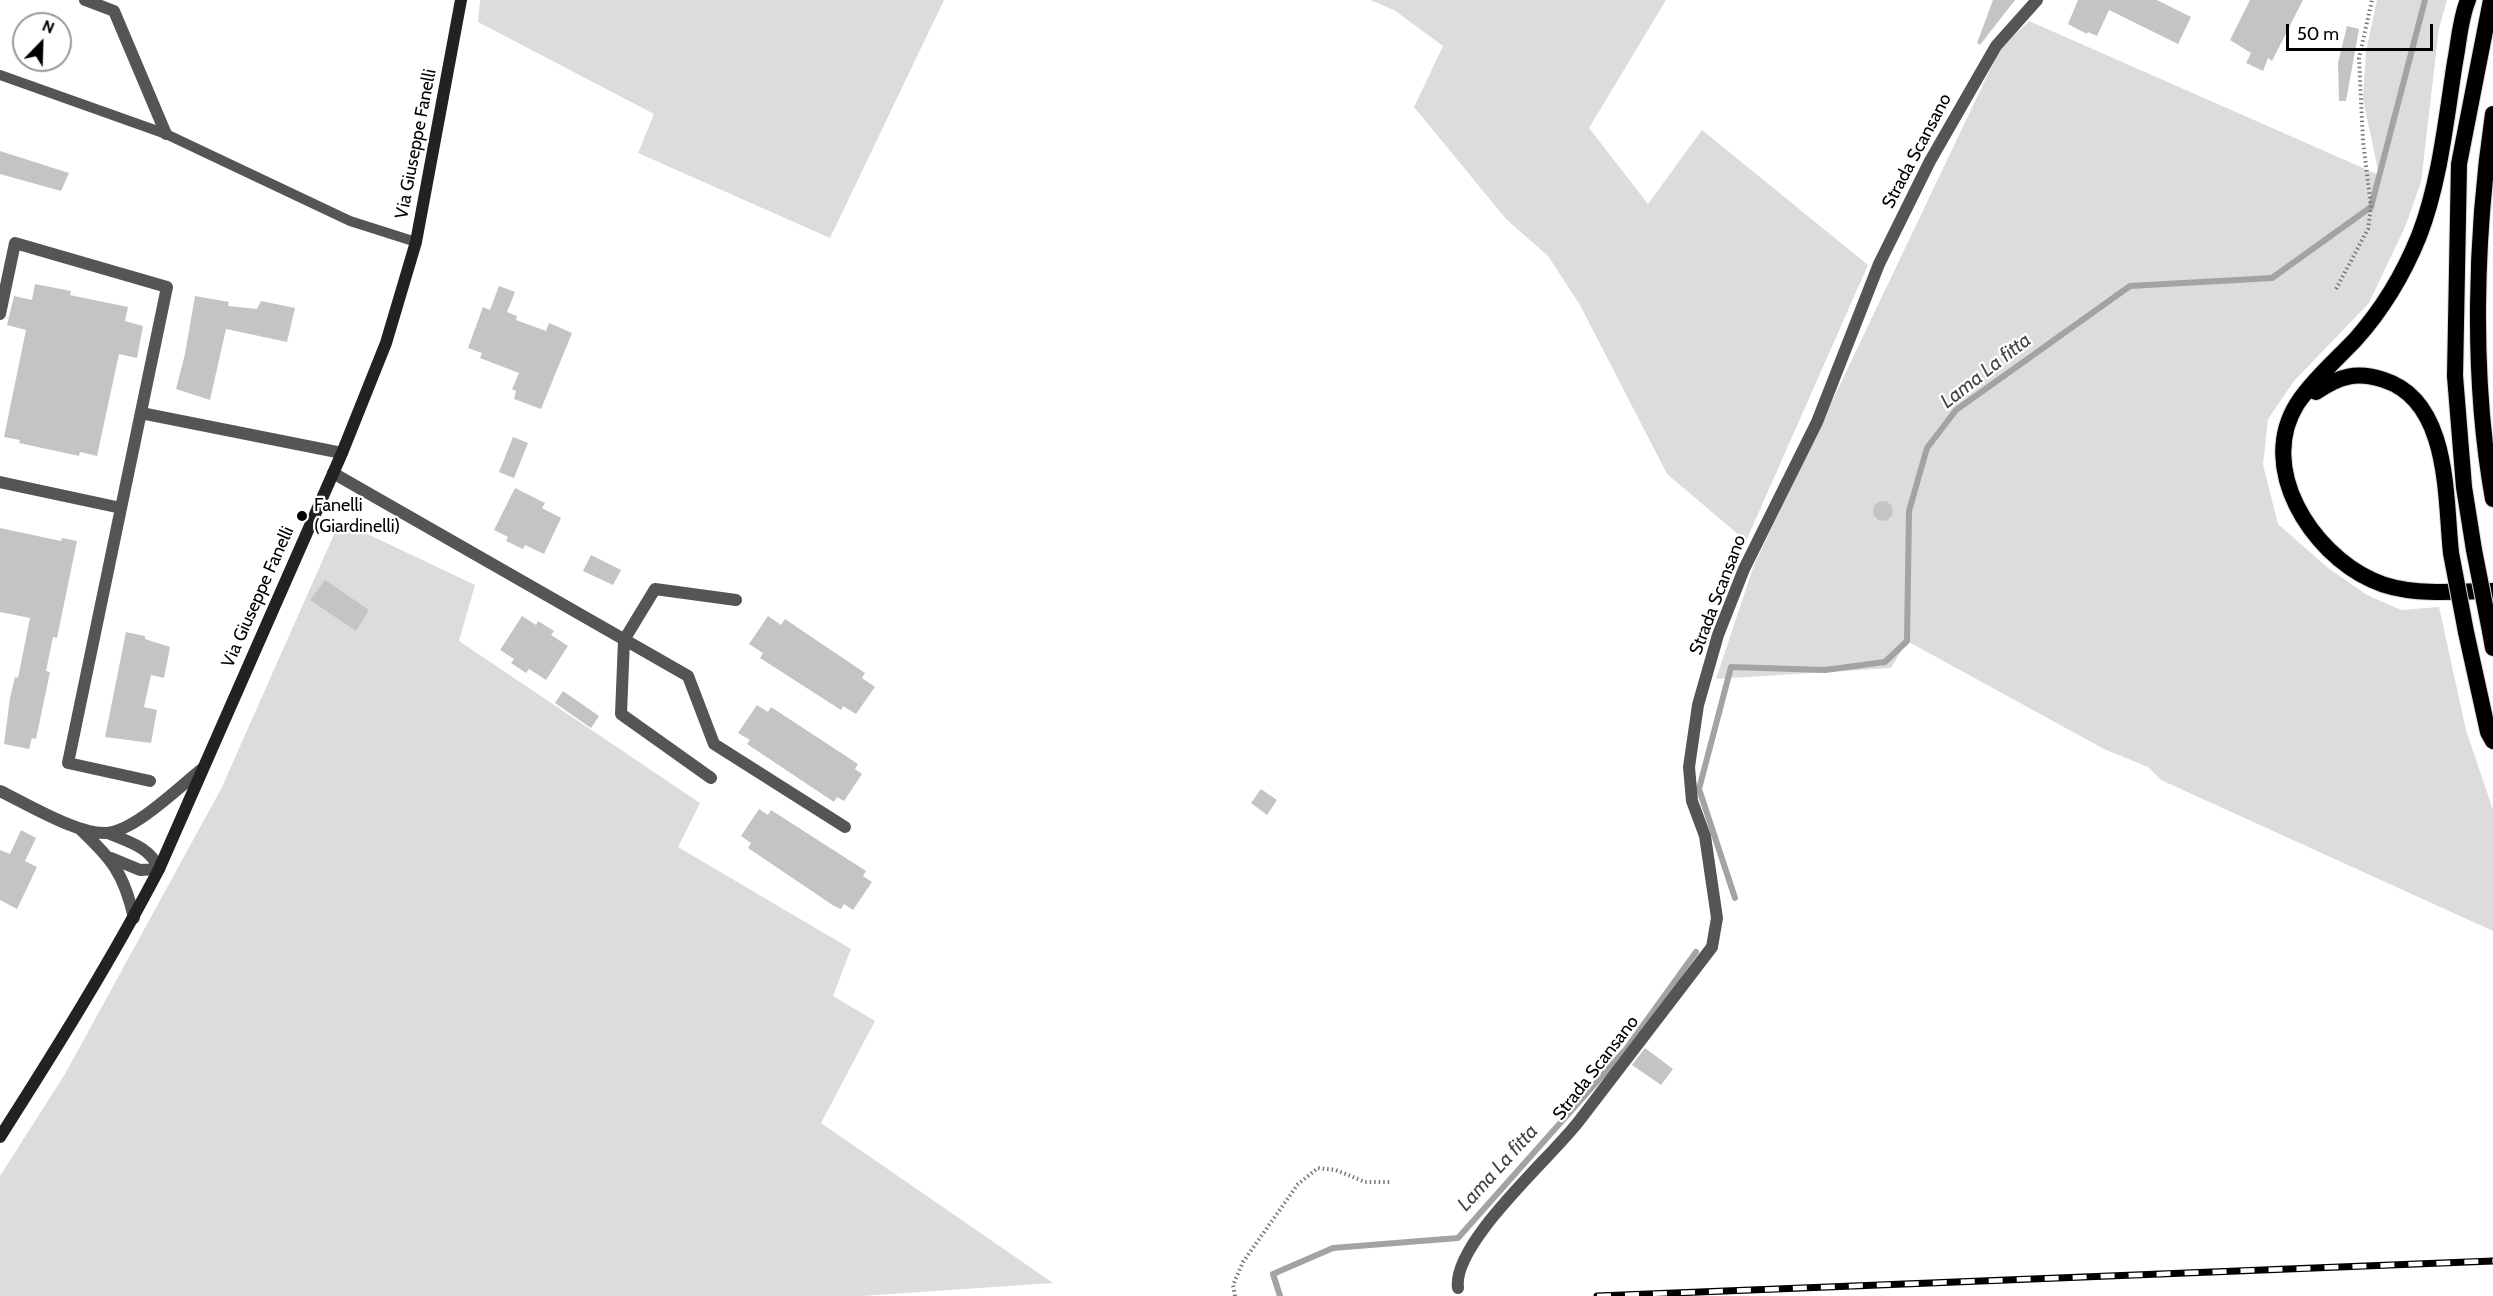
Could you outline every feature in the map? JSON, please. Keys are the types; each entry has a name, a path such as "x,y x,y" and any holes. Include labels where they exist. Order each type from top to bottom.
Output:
{"highway":[{"path":"2468,0 2435,178 2419,234 2399,278 2378,310 2298,404 2286,428 2283,462 2290,491 2305,521 2322,543 2344,564 2372,580 2398,588 2424,591 2493,591"},
{"path":"2492,0 2459,164 2455,376 2464,487 2493,648"},
{"path":"2493,114 2482,212 2480,349 2486,460 2493,499"},
{"path":"2298,404 2334,380 2367,374 2394,383 2418,400 2439,444 2451,553 2488,732 2493,741"}],"main road":[{"name":"Via Giuseppe Fanelli","path":"0,1137 134,918 159,869 342,453 386,343 416,242 460,0"}],"street":[{"path":"84,0 114,11 166,134"},
{"name":"Strada Scansano","path":"1458,1288 1460,1266 1483,1232 1528,1175 1578,1122 1712,947 1717,918 1705,836 1692,801 1689,767 1698,705 1718,635 1744,569 1817,422 1879,264 1930,161 1996,46 2037,0"},
{"path":"0,314 15,243 167,287 68,763 150,781"},
{"path":"141,412 342,453"},
{"path":"333,473 688,676 714,744 845,826"},
{"path":"0,482 121,508"},
{"path":"711,778 621,714 624,640 655,588 736,600"},
{"path":"108,833 136,821 202,769"},
{"path":"0,791 78,827 108,833 146,850 154,858 159,869 140,870 111,858 78,827"},
{"path":"111,858 125,887 134,918"}],"lane":[{"path":"0,75 166,134 350,221 416,242"}],"path":[{"path":"2336,289 2367,229 2371,207 2363,141 2359,58 2372,0"},
{"path":"1235,1296 1233,1285 1243,1262 1298,1184 1318,1168 1336,1170 1365,1182 1390,1182"}],"shaded area":[{"path":"480,0 944,0 830,238 638,153 654,114 478,22"},
{"path":"1370,0 1666,0 1589,128 1648,204 1702,130 1868,265 1746,541 1667,474 1580,305 1548,256 1506,219 1414,107 1443,46 1394,10"},
{"path":"2377,0 2447,0 2439,28 2421,182 2405,227 2369,303 2294,381 2268,419 2263,465 2278,524 2328,568 2367,595 2401,610 2439,607 2466,730 2493,810 2493,931 2161,780 2148,767 2104,749 1907,641 1891,668 1716,679 1754,565 2000,49 2029,21 2379,175 2363,99 2366,52"},
{"path":"340,521 475,585 459,641 700,803 678,847 851,949 833,996 875,1021 821,1123 1053,1283 862,1296 0,1296 0,1176 65,1074 221,789"}],"building":[{"path":"1993,0 2015,0 1980,45 1977,43"},
{"path":"2078,0 2157,0 2191,17 2178,44 2109,10 2097,36 2088,32 2087,34 2068,24"},
{"path":"2250,0 2303,0 2272,61 2268,58 2263,71 2246,63 2251,53 2230,40"},
{"path":"2347,26 2359,29 2346,101 2339,101 2338,63"},
{"path":"0,151 69,173 61,191 0,174"},
{"path":"35,284 71,291 70,295 128,307 125,321 143,326 137,358 119,354 97,456 80,452 79,456 19,443 20,440 4,437 26,330 7,325 14,296 32,300"},
{"path":"499,286 515,292 507,312 517,316 516,320 546,331 549,323 572,333 541,409 514,399 516,391 512,389 519,373 480,358 482,353 468,348 483,307 490,310"},
{"path":"195,296 229,302 228,306 257,309 261,301 295,308 287,342 226,329 210,400 176,389 185,354"},
{"path":"513,437 528,443 514,478 499,472"},
{"path":"515,488 545,503 542,508 561,518 544,554 525,545 523,549 506,541 508,537 494,530"},
{"path":"1883,501 1890,504 1893,511 1890,518 1883,521 1876,518 1873,511 1876,504"},
{"path":"0,528 61,541 62,538 77,541 57,638 53,637 46,671 50,672 36,739 32,738 29,749 4,744 10,698 15,677 18,678 30,618 0,612"},
{"path":"591,555 621,570 613,585 583,571"},
{"path":"325,580 369,610 356,631 310,600"},
{"path":"522,616 536,625 538,621 554,631 551,635 568,646 546,680 529,669 526,673 511,663 514,659 500,650"},
{"path":"768,616 781,625 785,619 865,673 862,678 875,687 856,714 843,706 841,710 760,658 763,653 749,644"},
{"path":"126,632 145,636 145,639 170,647 164,678 151,675 144,707 157,710 151,743 105,737"},
{"path":"563,691 599,716 591,728 555,703"},
{"path":"757,705 768,712 771,707 858,764 855,769 862,774 844,801 837,797 834,802 747,744 750,740 738,733"},
{"path":"1261,789 1277,800 1267,815 1251,803"},
{"path":"759,809 768,815 771,810 866,871 863,876 872,882 853,910 844,904 841,909 834,906 748,848 751,843 741,836"},
{"path":"21,830 36,838 25,861 37,867 17,909 0,900 0,850 10,854"},
{"path":"1645,1048 1673,1069 1661,1085 1632,1065"}],"waterway":[{"name":"Lama La fitta","path":"1735,898 1699,789 1731,667 1825,670 1885,662 1907,641 1909,511 1927,448 1956,410 2130,286 2272,278 2371,207 2425,0"},
{"name":"Lama La fitta","path":"1280,1296 1273,1274 1333,1248 1458,1238 1626,1049 1696,952"}],"railway":[{"path":"1597,1296 2493,1261"}],"place":[{"name":"Fanelli (Giardinelli)","path":"302,516"}]}
